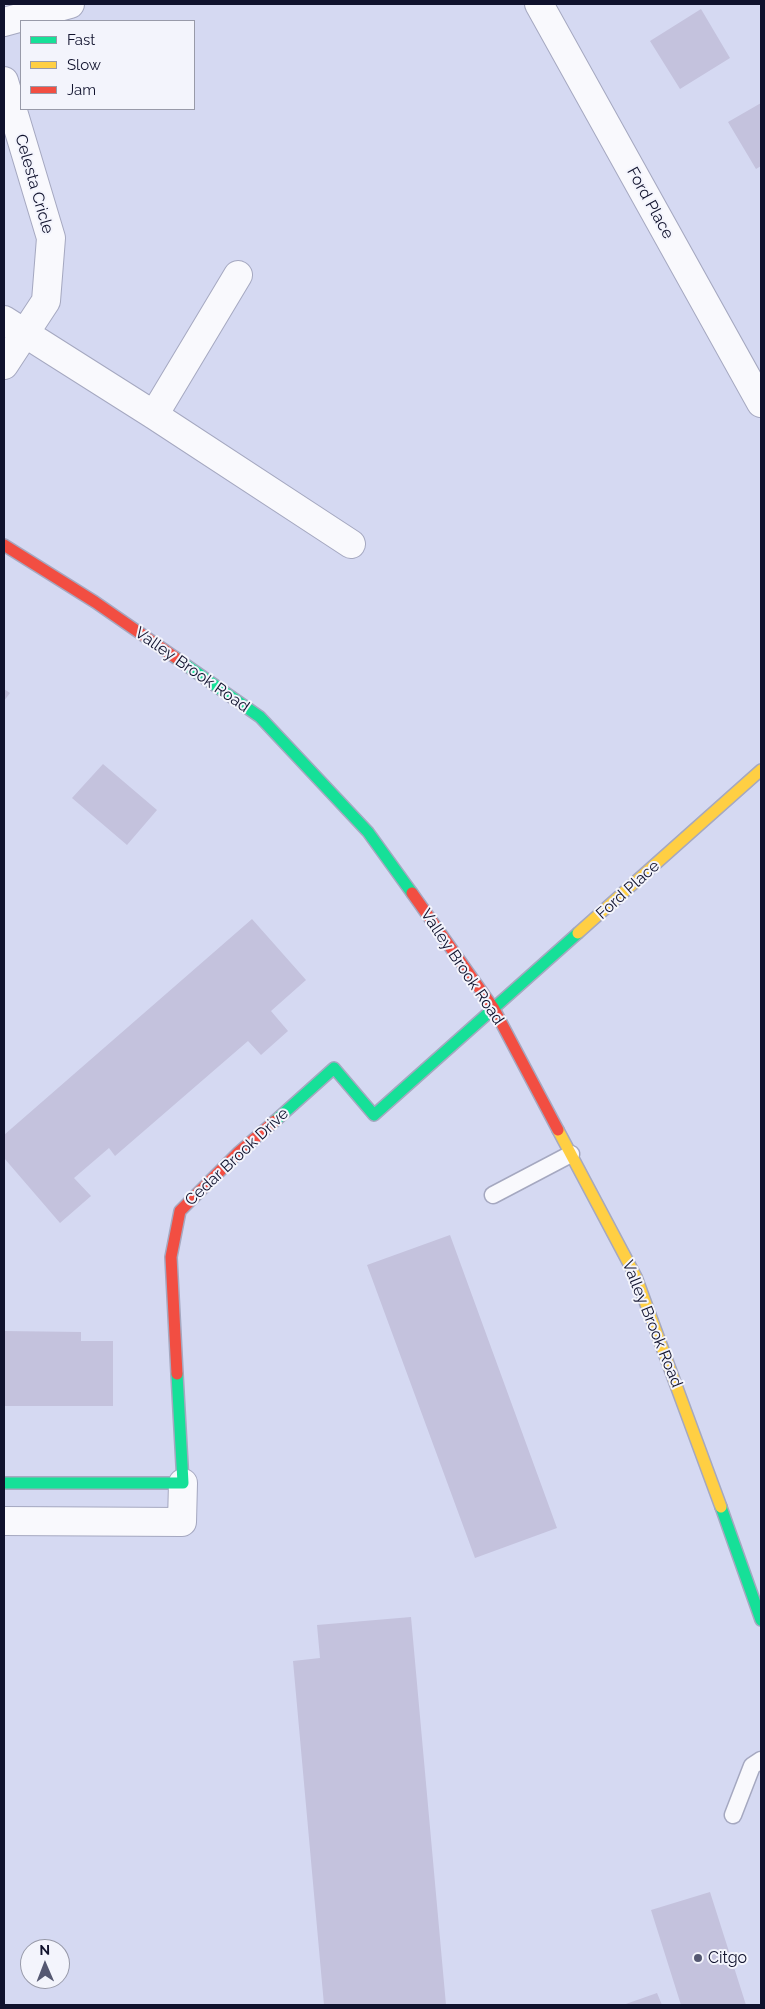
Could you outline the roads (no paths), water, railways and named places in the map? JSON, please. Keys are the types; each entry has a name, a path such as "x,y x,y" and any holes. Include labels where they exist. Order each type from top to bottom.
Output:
{"main road":[{"name":"Valley Brook Road","path":"4,545 94,602 260,717 368,832 494,1009 636,1277 703,1456 761,1620"},
{"name":"Ford Place","path":"494,1009 761,770"},
{"name":"Cedar Brook Drive","path":"183,1484 171,1257 180,1210 239,1152 334,1068 374,1114 494,1009"},
{"path":"4,1483 183,1484"}],"street":[{"path":"4,22 70,4"},
{"name":"Ford Place","path":"539,4 761,403"},
{"name":"Celesta Cricle","path":"4,81 51,238 46,301 15,326 4,365"},
{"path":"154,415 238,275"},
{"path":"15,326 351,544"},
{"name":"Cedar Brook Drive","path":"4,1521 182,1522 183,1484"}],"lane":[{"path":"493,1195 571,1154"},
{"path":"733,1815 752,1766 761,1760"}],"place":[{"name":"Citgo","path":"698,1958"}]}
